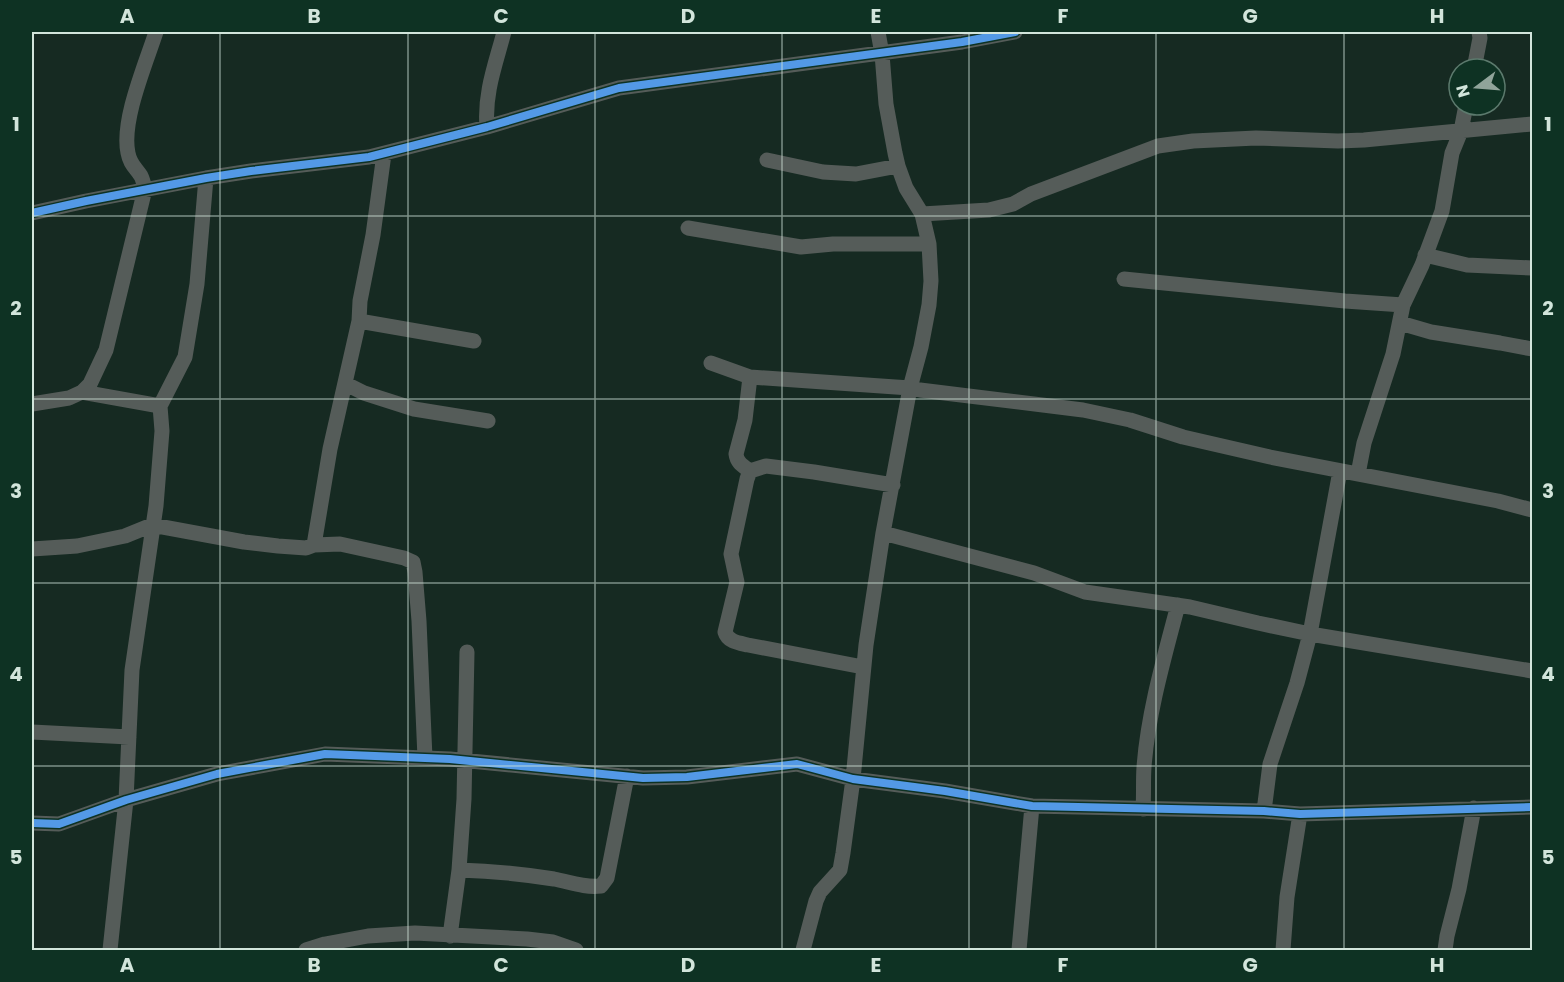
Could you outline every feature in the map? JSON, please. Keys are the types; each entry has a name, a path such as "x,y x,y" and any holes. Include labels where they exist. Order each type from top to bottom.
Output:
{"street":[{"path":"32,404 69,398 82,392 90,384 106,350 145,189 142,177 132,166 126,141 134,101 156,32"},
{"path":"486,127 485,114 489,82 504,32"},
{"path":"803,951 820,892 840,870 853,779 863,668 883,533 910,388 929,305 931,281 929,244 922,214 906,188 898,166 886,104 878,32"},
{"path":"32,213 206,178 384,154 619,88 882,54 981,35 1015,32"},
{"path":"1476,57 1479,32"},
{"path":"1358,474 1364,443 1393,354 1403,304 1422,265 1442,211 1452,153 1464,117"},
{"path":"922,214 989,210 1013,204 1031,194 1158,146 1193,141 1256,138 1364,140 1533,124"},
{"path":"314,545 330,448 359,321 360,301 373,235 384,154"},
{"path":"767,160 823,172 856,174 898,166"},
{"path":"110,951 126,800 132,670 156,507 162,431 160,406 185,357 197,284 206,178"},
{"path":"688,228 801,247 833,244 929,244"},
{"path":"1425,255 1467,266 1533,268"},
{"path":"1124,279 1345,301 1403,304"},
{"path":"359,321 474,341"},
{"path":"1400,323 1431,332 1533,349"},
{"path":"711,363 750,377 910,388 1083,410 1130,420 1183,437 1533,510"},
{"path":"750,377 748,405 736,454 737,460 750,471"},
{"path":"346,384 364,393 414,409 488,421"},
{"path":"82,392 160,406"},
{"path":"750,471 766,466 893,486"},
{"path":"750,471 731,554 737,582 726,636 733,641 748,645 863,668"},
{"path":"1264,811 1270,764 1297,683 1310,634 1340,471"},
{"path":"32,549 77,546 124,536 152,525 244,542 306,548 314,545 340,544 413,562 416,572 419,621 425,758"},
{"path":"883,533 1034,573 1085,592 1191,607 1310,634 1533,671"},
{"path":"1143,809 1146,747 1178,605"},
{"path":"450,936 459,870 464,799 466,652"},
{"path":"32,732 129,737"},
{"path":"32,823 59,824 126,800 218,774 325,754 464,760 643,778 687,777 797,764 853,779 945,791 1032,806 1264,811 1300,814 1533,807"},
{"path":"459,870 503,872 556,879 579,886 601,886 607,878 627,776"},
{"path":"1019,951 1032,806"},
{"path":"1445,951 1474,808"},
{"path":"1283,951 1287,897 1300,814"},
{"path":"306,951 325,944 369,936 415,933 527,939 553,942 576,951"},
{"path":"362,951 369,936"}],"cycle path":[{"path":"32,213 206,178 369,157 487,127 619,88 962,42 1015,32"},
{"path":"32,823 59,824 126,800 217,774 325,754 450,759 643,778 687,777 797,764 853,779 945,791 1032,806 1264,811 1300,814 1532,807"}]}
